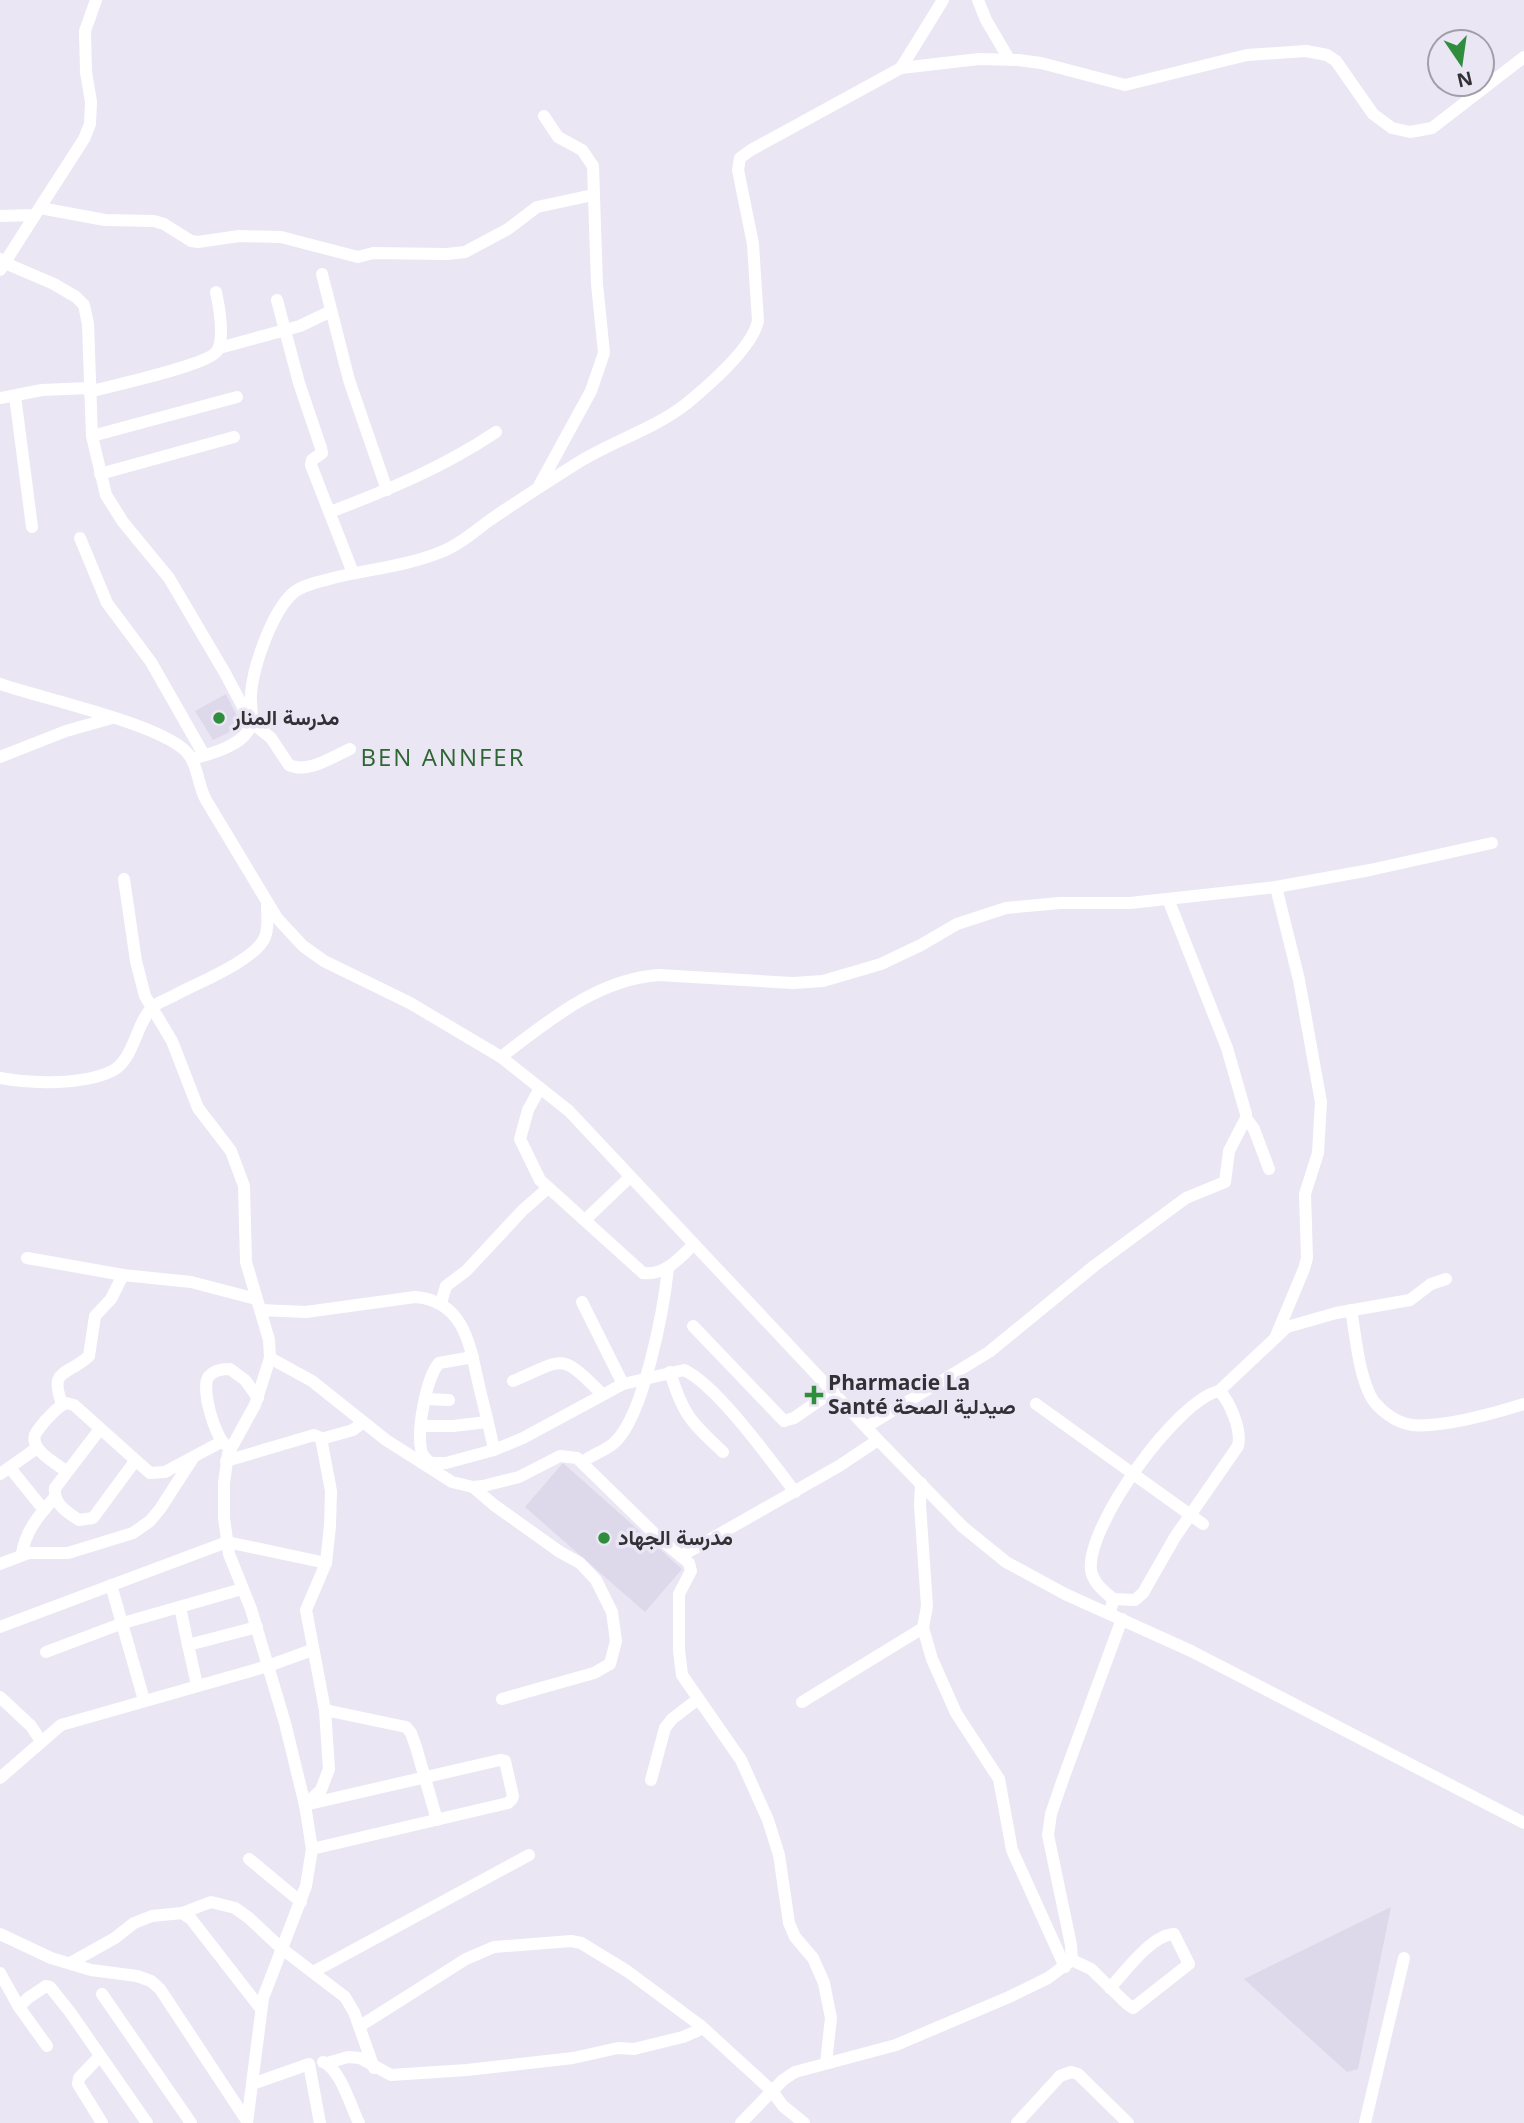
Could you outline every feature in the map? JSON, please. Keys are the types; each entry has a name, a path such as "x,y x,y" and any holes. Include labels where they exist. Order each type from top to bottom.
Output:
{"street":[{"path":"96,0 85,31 86,72 91,103 90,124 84,139 2,264 54,284 84,305 88,324 92,436 106,495 115,511 169,578 251,722 271,738 289,765 294,768 307,768 349,749"},
{"path":"901,68 943,0"},
{"path":"978,0 986,20 1009,59"},
{"path":"198,757 242,737 250,729 250,698 254,673 271,628 285,602 302,588 442,552 604,448 670,415 712,380 746,344 756,329 758,310 752,244 739,177 739,161 758,146 901,68 967,60 1009,59 1041,63 1125,85 1247,55 1315,52 1336,61 1373,114 1397,130 1415,132 1432,128 1524,57"},
{"path":"537,489 591,391 604,353 597,284 593,195 595,177 591,160 582,150 558,137 544,116"},
{"path":"0,216 38,211 105,220 154,221 164,223 191,241 239,236 281,237 362,257 373,253 447,254 465,252 508,229 537,207 593,195"},
{"path":"322,274 349,380 387,490"},
{"path":"216,292 220,323 219,348"},
{"path":"277,300 321,448 322,453 312,460 311,466 354,573"},
{"path":"0,398 42,390 89,390 183,367 210,357 219,348 285,331 331,311"},
{"path":"15,396 33,527"},
{"path":"92,436 237,397"},
{"path":"330,512 435,468 496,432"},
{"path":"100,474 234,437"},
{"path":"80,538 107,603 151,662 198,757 200,789 267,902 290,933 324,961 411,1003 500,1057 569,1111 878,1440 963,1527 1006,1562 1041,1583 1191,1651 1524,1823"},
{"path":"0,684 113,718 172,741 198,757"},
{"path":"0,757 66,731 113,718"},
{"path":"500,1057 590,995 624,979 659,975 793,983 823,981 881,964 921,945 957,923 988,912 1039,904 1122,904 1276,887 1370,870 1492,843"},
{"path":"62,1404 74,1405 135,1461 150,1473 156,1474 225,1445 243,1428 258,1398 270,1359 269,1340 250,1280 244,1248 242,1174 227,1144 198,1108 172,1041 152,1008 140,978 124,878"},
{"path":"1276,887 1299,980 1322,1110 1318,1153 1303,1208 1307,1241 1304,1269 1276,1336"},
{"path":"1168,899 1227,1048 1246,1118 1254,1129 1269,1169"},
{"path":"0,1078 49,1081 94,1076 115,1070 125,1059 152,1008 254,950 266,935 267,902"},
{"path":"540,1088 527,1110 520,1139 540,1180 643,1273 652,1274 668,1268 693,1245"},
{"path":"866,1427 989,1352 1094,1266 1186,1198 1224,1183 1229,1151 1246,1118"},
{"path":"586,1220 630,1177"},
{"path":"441,1303 446,1286 466,1271 523,1210 548,1188"},
{"path":"27,1258 123,1275 191,1282 258,1304 326,1310 415,1297 441,1303 455,1316 471,1346 494,1450"},
{"path":"583,1462 613,1444 627,1427 647,1377 668,1268"},
{"path":"62,1404 56,1386 58,1378 89,1356 95,1316 111,1299 123,1275"},
{"path":"1068,1963 1071,1945 1048,1835 1051,1814 1116,1616 1113,1600 1094,1579 1091,1564 1101,1528 1132,1474 1158,1441 1185,1413 1204,1397 1219,1391 1287,1327 1351,1310 1410,1300 1431,1284 1447,1279"},
{"path":"582,1302 623,1384"},
{"path":"1351,1310 1366,1386 1377,1406 1390,1416 1412,1425 1434,1424 1524,1405"},
{"path":"693,1326 784,1421 794,1418 833,1391"},
{"path":"473,1357 439,1363 431,1378 422,1426 421,1450 430,1463 446,1463 494,1450 523,1438 623,1384 684,1370 703,1381 795,1492"},
{"path":"270,1359 312,1381 362,1423 452,1482 473,1487 519,1477 560,1456 572,1456 583,1462 692,1569 679,1594 682,1675 728,1737 768,1820 779,1855 789,1923 795,1937 813,1958 824,1983 831,2018 826,2063"},
{"path":"513,1381 563,1362 585,1377 602,1394"},
{"path":"247,2122 261,2009 281,1948 301,1902 312,1849 305,1805 257,1627 231,1563 223,1503 225,1445 206,1394 205,1384 214,1372 230,1369 245,1380 258,1398"},
{"path":"670,1372 679,1402 687,1416 723,1452"},
{"path":"1113,1600 1139,1598 1190,1515 1239,1443 1230,1408 1219,1391"},
{"path":"426,1399 449,1400"},
{"path":"62,1404 37,1432 35,1440 37,1448 66,1471"},
{"path":"1036,1404 1203,1524"},
{"path":"422,1426 488,1422"},
{"path":"226,1461 314,1435 321,1439 353,1430 362,1423"},
{"path":"100,1429 55,1488 55,1497 62,1508 79,1520 93,1518 135,1461"},
{"path":"305,1805 315,1798 328,1777 330,1753 306,1606 326,1563 331,1490 321,1439"},
{"path":"681,1556 795,1492 878,1440"},
{"path":"37,1448 5,1471 44,1510"},
{"path":"0,1564 22,1555 68,1553 133,1533 150,1521 160,1509 196,1455"},
{"path":"921,1483 927,1606 923,1628 932,1659 956,1713 999,1779 1012,1850 1068,1963"},
{"path":"473,1487 560,1552 580,1563 596,1580 612,1612 616,1641 610,1664 594,1672 502,1699"},
{"path":"22,1555 29,1533 55,1497"},
{"path":"0,1627 227,1542 326,1563"},
{"path":"111,1585 144,1700"},
{"path":"46,1652 123,1623 242,1589"},
{"path":"180,1607 197,1685"},
{"path":"188,1645 257,1627"},
{"path":"802,1702 923,1628"},
{"path":"0,1778 61,1725 268,1666 312,1650"},
{"path":"0,1697 31,1726 41,1741"},
{"path":"652,1780 665,1728 698,1699"},
{"path":"325,1710 406,1727 411,1733 437,1819"},
{"path":"305,1805 500,1760 505,1761 507,1766 513,1796 508,1802 312,1849"},
{"path":"313,1972 529,1855"},
{"path":"249,1859 301,1902"},
{"path":"72,1962 115,1938 134,1923 152,1916 182,1913 211,1902 235,1908 281,1948 345,1997 360,2026 374,2068"},
{"path":"182,1913 191,1919 261,2009"},
{"path":"0,1934 37,1952 91,1970 137,1976 151,1981 160,1989 247,2122"},
{"path":"741,2123 795,2072 896,2045 1009,1997 1068,1963 1091,1969 1110,1988 1127,2004 1133,2008 1137,2007 1189,1964 1178,1938 1174,1934 1167,1934 1146,1949 1110,1988"},
{"path":"360,2026 466,1959 494,1947 570,1941 581,1943 627,1971 702,2026 772,2091 783,2106 804,2123"},
{"path":"1365,2123 1404,1958"},
{"path":"0,1973 19,2007 47,2046"},
{"path":"19,2007 40,1988 49,1986 147,2123"},
{"path":"102,1994 191,2123"},
{"path":"252,2084 309,2064 327,2063 348,2057 360,2058 391,2075 573,2058 618,2048 634,2049 657,2045 697,2031 702,2026"},
{"path":"100,2056 79,2078 78,2084 102,2123"},
{"path":"327,2063 335,2071 357,2123"},
{"path":"309,2064 320,2123"},
{"path":"1017,2123 1060,2076 1071,2072 1078,2074 1128,2123"}],"shaded area":[{"name":"مدرسة المنار","path":"226,694 242,726 213,740 195,711"},
{"name":"مدرسة الجهاد","path":"563,1463 682,1569 645,1612 525,1507"},
{"path":"1391,1907 1358,2069 1347,2072 1244,1979"}],"place":[{"name":"مدرسة المنار","path":"219,718"},
{"name":"Pharmacie La Santé صيدلية الصحة","path":"814,1395"},
{"name":"مدرسة الجهاد","path":"604,1538"}],"district":[{"name":"BEN ANNFER","path":"443,758"}]}
